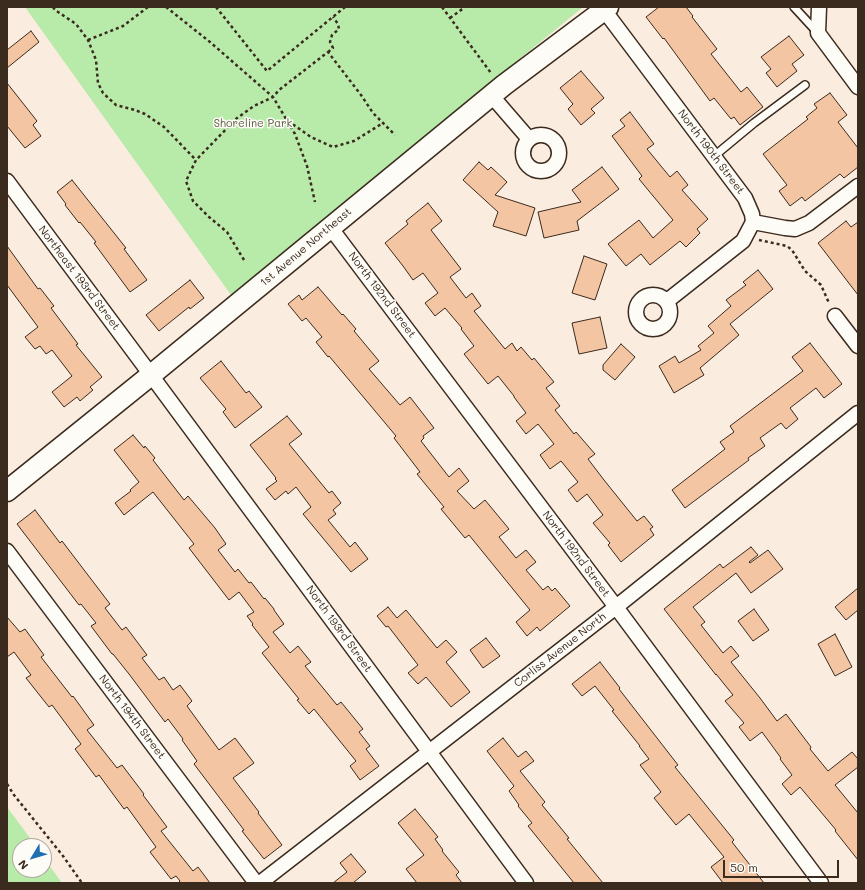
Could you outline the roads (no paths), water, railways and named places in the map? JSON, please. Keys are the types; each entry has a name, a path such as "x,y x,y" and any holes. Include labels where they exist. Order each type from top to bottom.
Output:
{"street":[{"path":"819,7 818,33 858,87"},
{"name":"1st Avenue Northeast","path":"7,491 151,375 491,95 606,8"},
{"name":"North 190th Street","path":"606,8 745,198 752,214 753,222"},
{"path":"491,95 529,139"},
{"name":"Northeast 193rd Street","path":"7,181 151,375"},
{"path":"667,301 744,241 753,222 784,228 795,228 809,223 858,186"},
{"name":"North 192nd Street","path":"330,227 616,607 821,883"},
{"path":"835,316 858,346"},
{"name":"North 193rd Street","path":"151,375 526,883"},
{"name":"Corliss Avenue North","path":"260,883 616,607 858,413"},
{"name":"North 194th Street","path":"7,551 256,883"}],"lane":[{"path":"794,7 818,33"},
{"path":"713,156 805,85"}],"park label":[{"name":"Shoreline Park","path":"253,124"}]}
